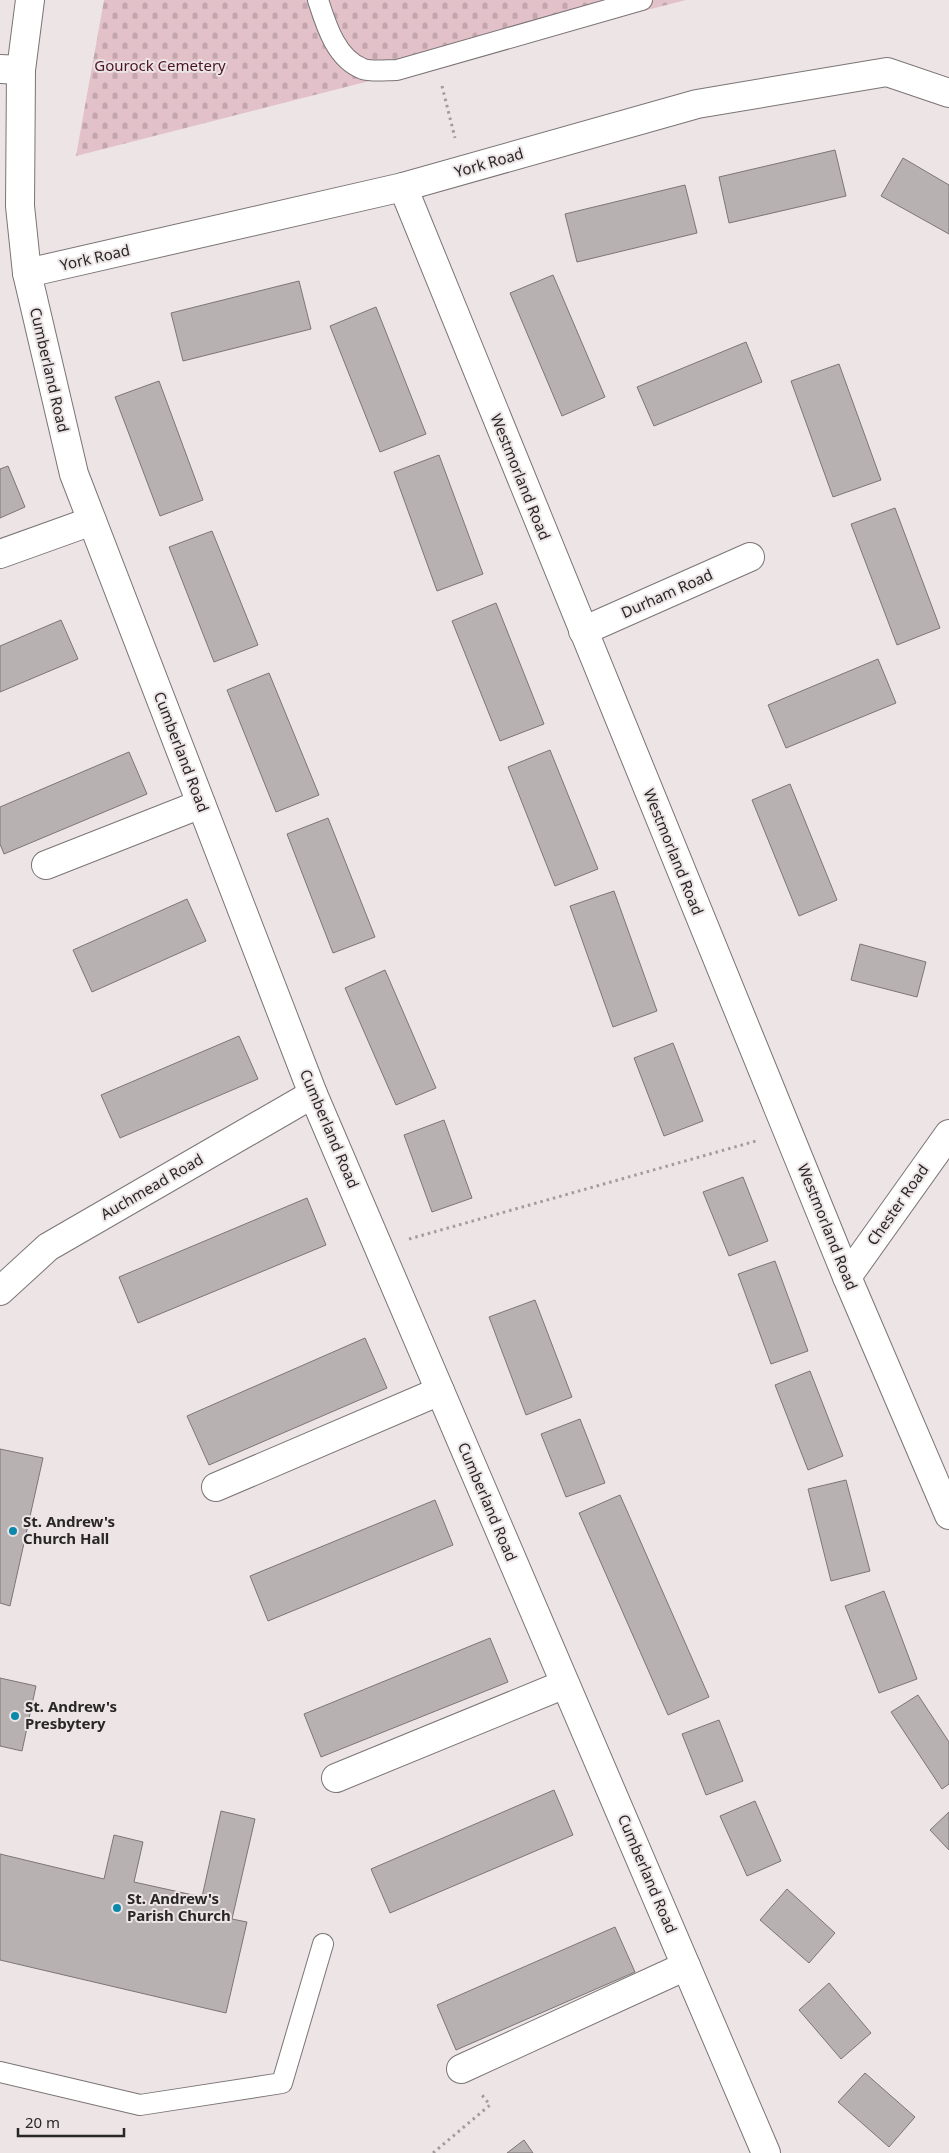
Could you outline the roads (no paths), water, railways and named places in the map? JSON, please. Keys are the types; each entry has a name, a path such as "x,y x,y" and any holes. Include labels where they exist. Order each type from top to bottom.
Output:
{"street":[{"name":"Cumberland Road","path":"30,0 10,70 20,206 27,273 74,474 313,1094 766,2153"},
{"name":"York Road","path":"27,273 403,187 697,104 887,72 949,93"},
{"name":"Westmorland Road","path":"403,187 847,1277 949,1515"},
{"path":"0,554 92,521"},
{"name":"Durham Road","path":"583,631 750,557"},
{"path":"46,864 201,804"},
{"name":"Auchmead Road","path":"0,1291 48,1247 313,1094"},
{"name":"Chester Road","path":"847,1277 949,1134"},
{"path":"216,1487 440,1391"},
{"path":"336,1778 565,1684"},
{"path":"461,2069 686,1966"}],"lane":[{"path":"318,0 326,26 345,59 364,70 397,70 642,0"},
{"path":"0,2072 140,2105 282,2084 323,1944"}],"place":[{"name":"St. Andrew's Church Hall","path":"13,1531"},
{"name":"St. Andrew's Presbytery","path":"15,1716"},
{"name":"St. Andrew's Parish Church","path":"117,1908"}],"park label":[{"name":"Gourock Cemetery","path":"160,66"}]}
